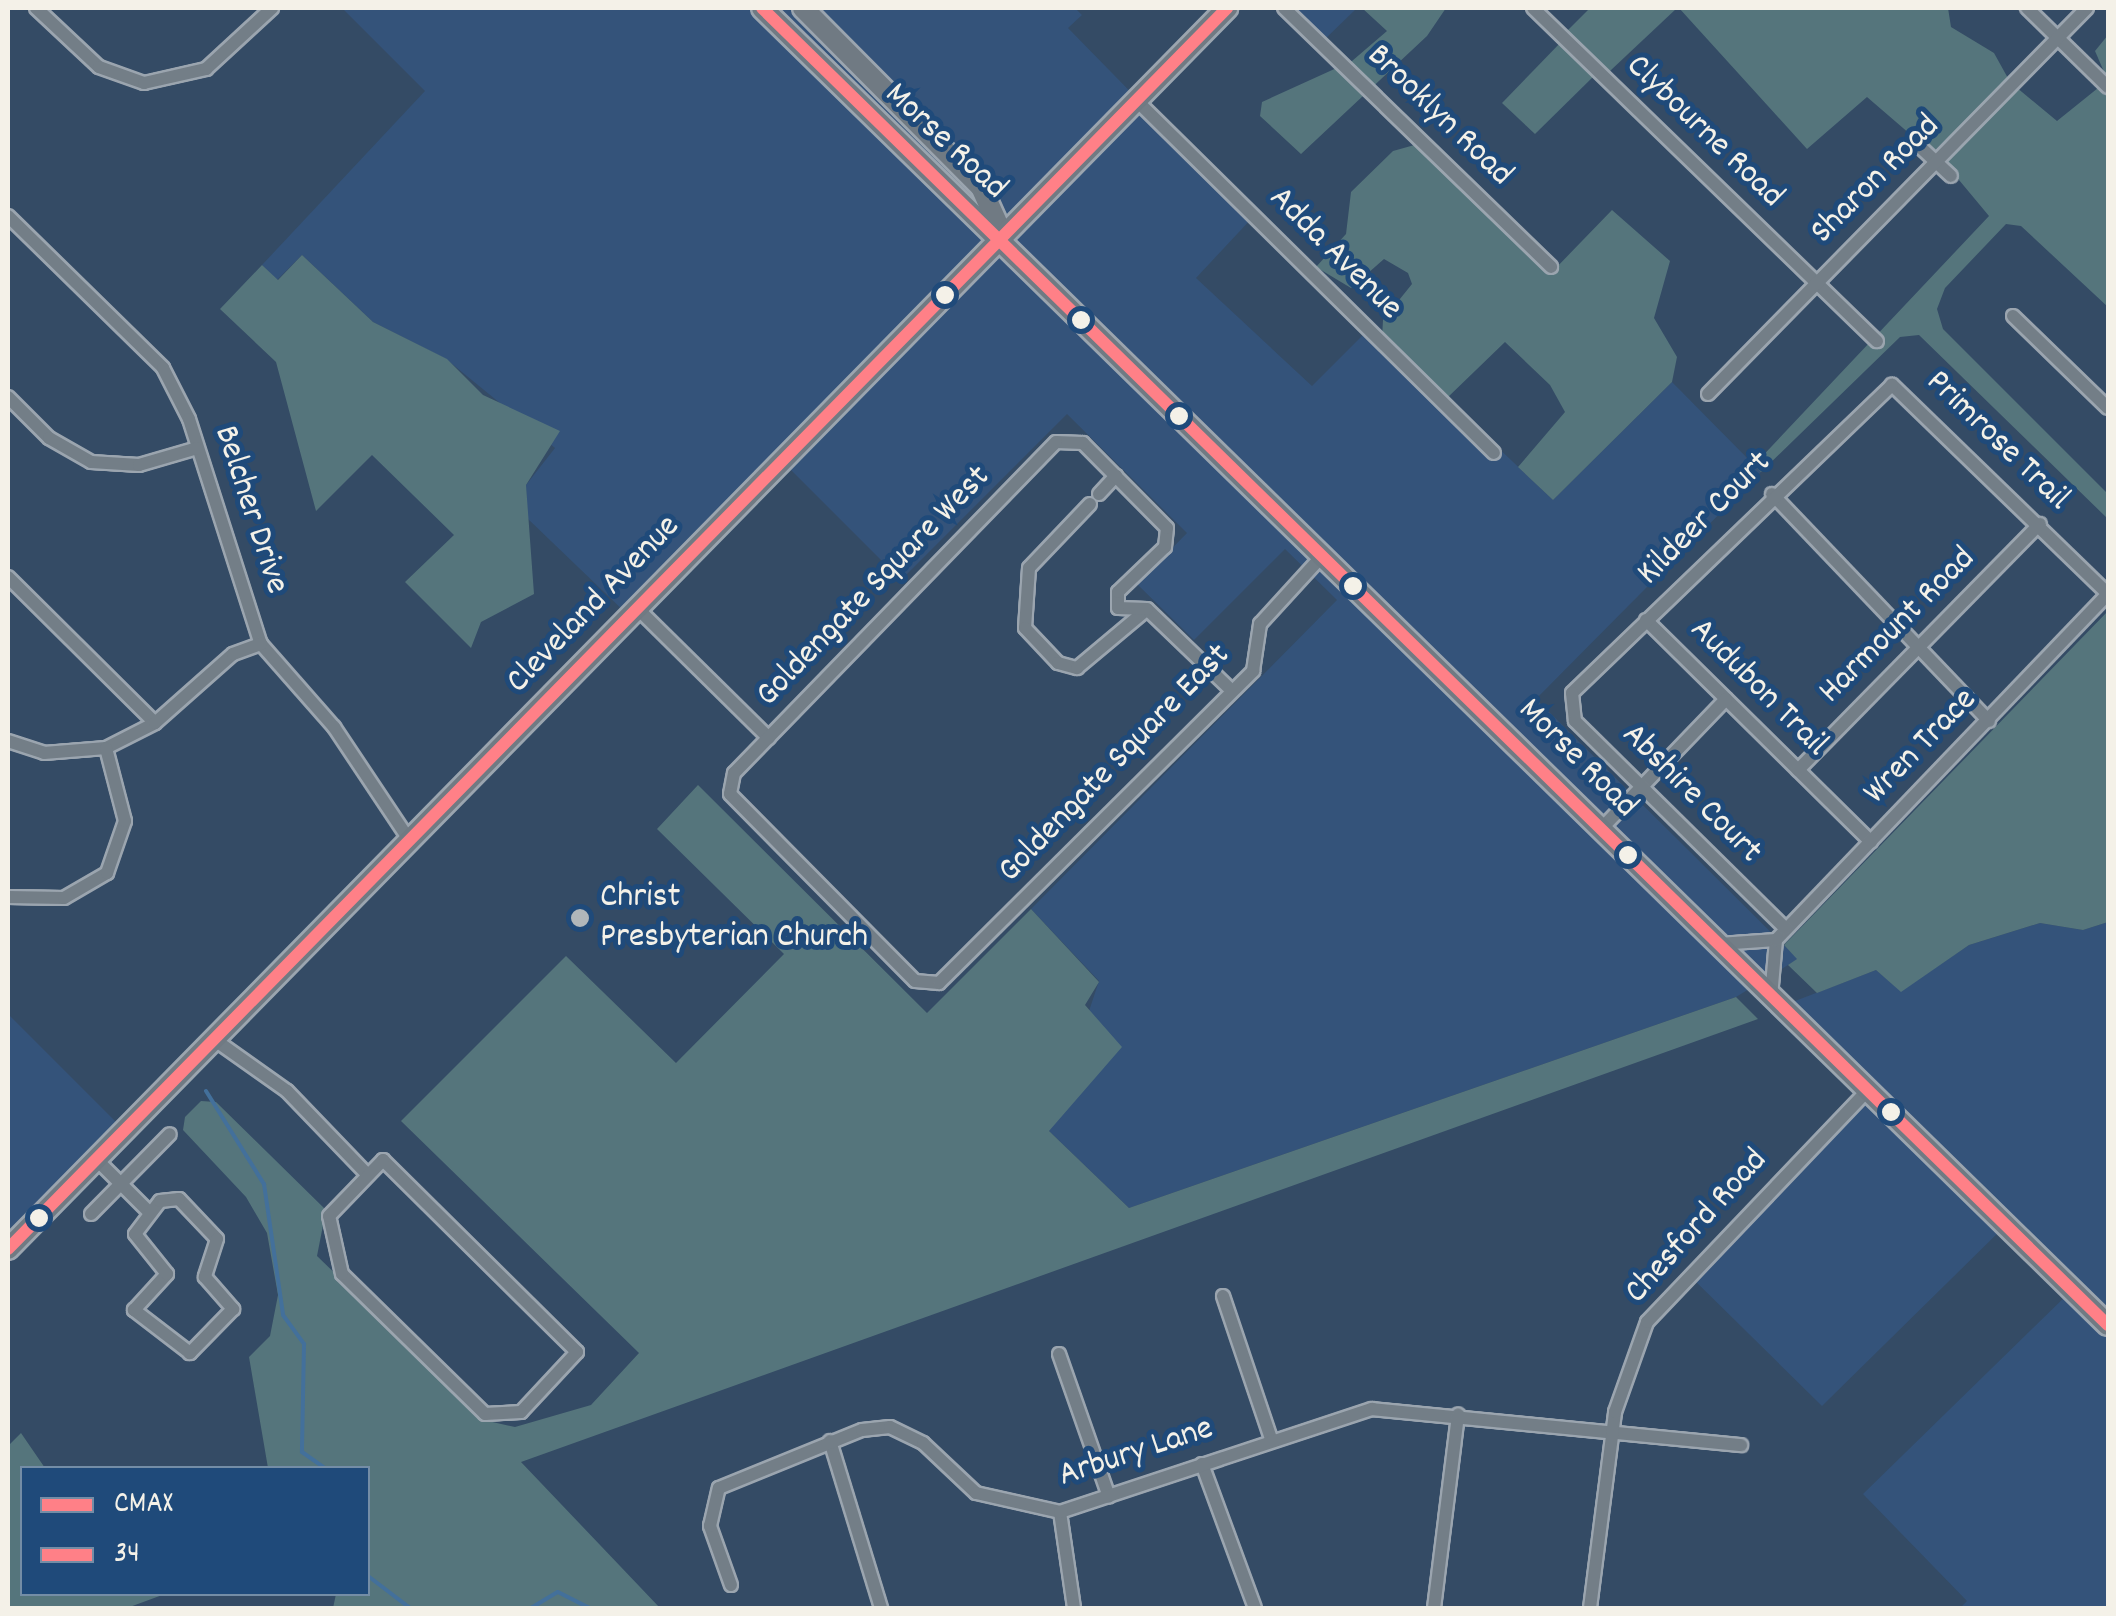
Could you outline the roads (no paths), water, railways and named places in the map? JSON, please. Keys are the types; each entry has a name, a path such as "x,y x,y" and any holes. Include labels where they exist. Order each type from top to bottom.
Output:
{"main road":[{"name":"Morse Road","path":"762,8 960,210 1003,236 1716,944 2108,1325"},
{"name":"Morse Road","path":"802,8 981,187 1003,236"},
{"name":"Cleveland Avenue","path":"8,1249 1227,8"}],"street":[{"path":"36,8 114,75 173,81 220,60 272,8"},
{"name":"Brooklyn Road","path":"1284,8 1552,267"},
{"name":"Clybourne Road","path":"1533,8 1877,341"},
{"path":"2027,8 2108,87"},
{"name":"Sharon Road","path":"1708,394 2087,8"},
{"name":"Adda Avenue","path":"1134,99 1494,453"},
{"path":"1918,145 1951,176"},
{"name":"Belcher Drive","path":"8,216 163,368 198,448 261,644 334,728 410,841"},
{"path":"2013,316 2108,408"},
{"name":"Kildeer Court","path":"1572,694 1881,388"},
{"name":"Primrose Trail","path":"1881,388 1907,390 2108,594"},
{"path":"8,397 49,438 91,462 139,465 198,448"},
{"name":"Goldengate Square West","path":"734,773 1056,442 1082,444 1116,476"},
{"path":"1116,476 1169,534 1115,597 1126,614 1146,609 1077,668 1058,662 1024,628 1028,568 1116,476"},
{"path":"1772,494 1988,721"},
{"name":"Harmount Road","path":"1798,770 2040,524"},
{"name":"Goldengate Square East","path":"734,773 736,803 915,981 949,977 1228,687 1253,671 1260,624 1324,554"},
{"path":"8,577 155,723"},
{"name":"Wren Trace","path":"1781,934 2108,594"},
{"path":"637,608 769,738"},
{"path":"1146,609 1228,687"},
{"name":"Audubon Trail","path":"1646,620 1871,842"},
{"path":"8,741 44,753 106,748 155,723 200,678 261,644"},
{"name":"Abshire Court","path":"1572,694 1575,721 1781,934"},
{"path":"1602,828 1726,699"},
{"path":"8,897 64,898 107,873 125,822 106,748"},
{"path":"1716,944 1781,934 1771,997"},
{"path":"215,1040 272,1078 367,1174"},
{"name":"Chesford Road","path":"1590,1608 1612,1432 1628,1362 1656,1308 1868,1090"},
{"path":"91,1214 170,1134"},
{"path":"96,1160 149,1212"},
{"path":"384,1160 578,1352 512,1415 486,1414 342,1274 329,1216 367,1174 384,1160"},
{"path":"179,1199 218,1238 205,1276 232,1309 190,1353 134,1310 167,1274 136,1243 149,1212 179,1199"},
{"path":"1222,1296 1271,1439"},
{"path":"1058,1354 1109,1497"},
{"name":"Arbury Lane","path":"732,1585 710,1526 715,1498 734,1475 830,1441 890,1427 923,1443 976,1493 1060,1512 1271,1439 1372,1409 1458,1414 1741,1445"},
{"path":"1434,1608 1458,1414"},
{"path":"830,1441 881,1608"},
{"path":"1202,1464 1255,1608"},
{"path":"1060,1512 1074,1608"}],"waterway":[{"path":"206,1091 264,1184 283,1315 304,1344 302,1452 322,1466"},
{"path":"370,1578 410,1608"},
{"path":"531,1608 558,1592 590,1608"},
{"path":"427,1608 453,1608"}],"place":[{"name":"Christ Presbyterian Church","path":"580,918"}]}
